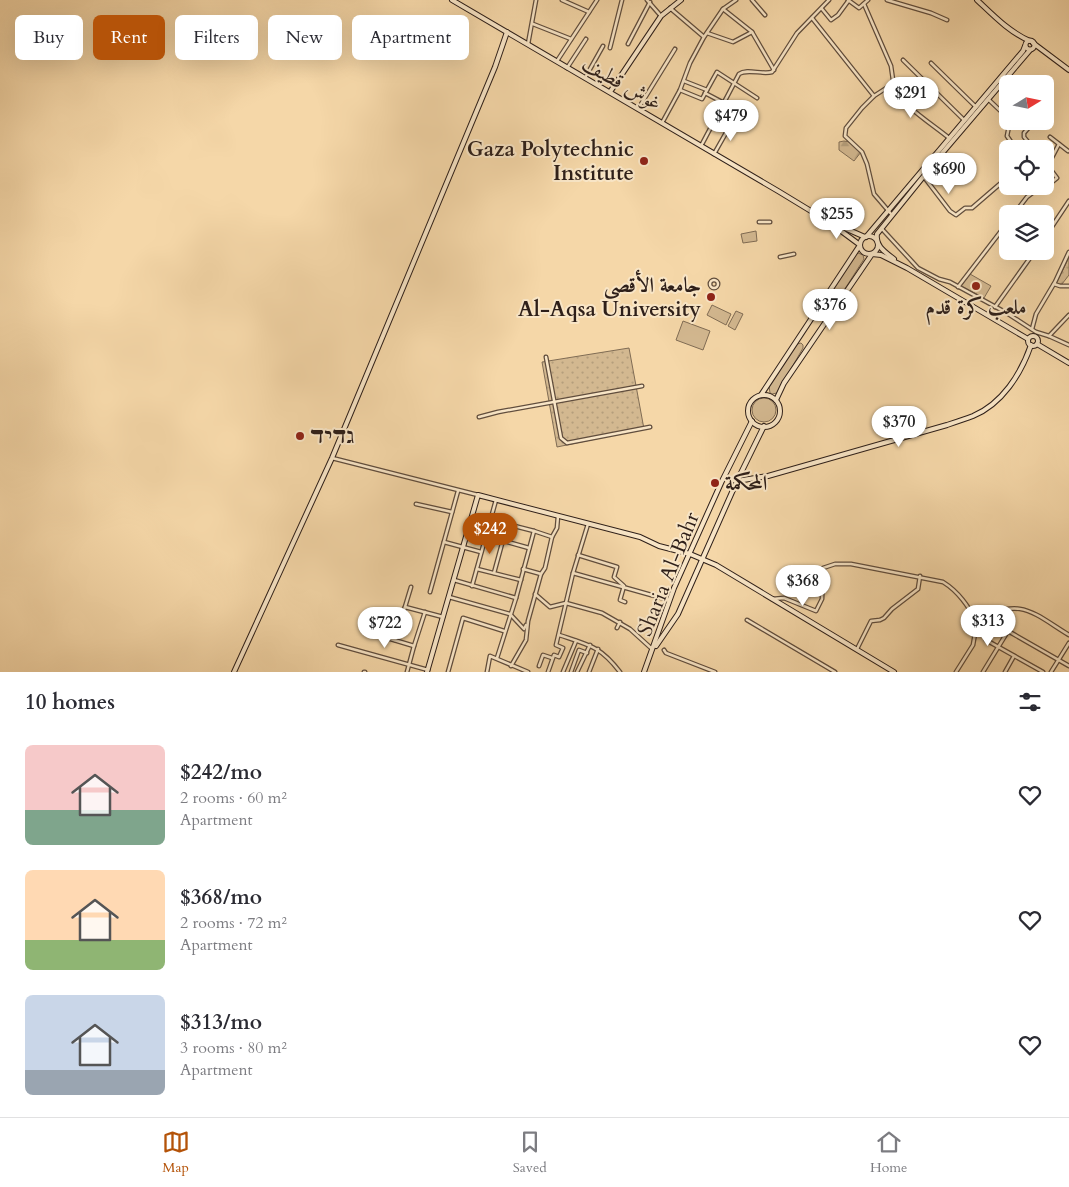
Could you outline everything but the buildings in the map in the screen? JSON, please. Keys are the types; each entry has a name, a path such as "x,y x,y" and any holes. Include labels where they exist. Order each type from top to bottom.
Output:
{"main road":[{"name":"غوش قطيف","path":"452,0 829,222 860,245"},
{"path":"610,92 661,16 681,0"},
{"path":"977,0 1019,36 1026,49 1040,50"},
{"path":"234,672 332,458 495,67 507,32"},
{"path":"1019,36 1032,42 1040,50 1069,70"},
{"path":"776,400 784,383 877,248 876,237 890,213 964,120 1023,51 1025,45 1032,42"},
{"path":"761,395 861,241 923,177 1031,50 1034,46 1032,42"},
{"name":"غوش قطيف","path":"829,222 866,237"},
{"path":"866,237 872,237 884,252 907,268"},
{"path":"725,476 738,481 768,476 947,425 975,415 990,406 1012,382 1026,360 1031,345 1028,339 907,268 881,255 864,252 860,245"},
{"path":"820,306 832,311"},
{"path":"1028,339 1036,334 1038,340 1036,344"},
{"path":"1031,345 1036,344 1069,363"},
{"path":"767,395 776,400 780,410 778,419 774,423 764,426 752,421 748,412 750,403 757,396 767,395"},
{"name":"Sharia Al-Bahr","path":"653,650 669,600 752,421"},
{"name":"Sharia Al-Bahr","path":"653,650 674,622 764,426"},
{"path":"428,671 478,495 640,536 659,546 702,559 716,565 894,672"},
{"path":"644,672 653,650"}],"street":[{"path":"528,44 536,0"},
{"path":"562,0 589,12"},
{"path":"556,61 597,0"},
{"path":"610,48 622,0"},
{"path":"662,123 680,90 690,63 704,37 723,9 736,0"},
{"path":"752,0 765,15"},
{"path":"701,146 741,72 769,73 774,70 792,40 829,0"},
{"path":"822,8 831,20 838,15 848,0 859,8 868,0"},
{"path":"888,0 947,20"},
{"path":"628,44 649,1 661,16"},
{"path":"864,4 891,66 893,75 890,85 874,96 846,128 845,136 862,152 867,164 874,194 890,213"},
{"path":"670,8 704,37"},
{"path":"723,9 752,32 774,70"},
{"path":"812,18 874,96"},
{"path":"533,24 571,39"},
{"path":"707,33 732,42 752,32"},
{"path":"568,68 586,39"},
{"path":"585,78 603,46"},
{"path":"638,109 674,49"},
{"path":"903,60 964,120"},
{"path":"931,63 976,107"},
{"path":"680,90 702,99 717,72 757,98"},
{"path":"684,81 724,103"},
{"path":"890,85 895,94 950,138"},
{"path":"988,100 999,110"},
{"path":"714,154 735,118 738,116 745,120"},
{"path":"1050,137 1068,151"},
{"path":"1054,154 1059,144"},
{"path":"923,177 950,211 956,215 964,208 972,208 999,185"},
{"path":"1021,205 1030,195"},
{"path":"1054,224 1069,201"},
{"path":"759,222 770,222"},
{"path":"881,228 918,268 939,279 950,282 995,307 1032,329 1036,334 1049,336 1068,344"},
{"path":"958,287 999,234"},
{"path":"1032,329 1036,314 1054,284 1069,252"},
{"path":"780,256 794,254"},
{"path":"995,307 1029,260"},
{"path":"1054,284 1069,286"},
{"path":"1049,336 1069,315"},
{"path":"546,357 560,438 567,443 650,428"},
{"path":"479,417 642,386"},
{"path":"332,458 478,495"},
{"path":"430,592 458,491"},
{"path":"472,586 496,500"},
{"path":"416,504 452,512"},
{"path":"511,666 525,645 528,621 541,574 545,568 552,537 557,528 558,516"},
{"path":"491,520 534,530 552,537"},
{"path":"539,666 543,656 552,658 554,655 559,657 563,648 556,645 573,573 588,524"},
{"path":"496,658 516,598 534,530"},
{"path":"486,536 529,548"},
{"path":"494,573 503,540"},
{"path":"444,542 482,552"},
{"path":"578,555 617,567 614,577 624,586"},
{"path":"772,600 784,598 816,611 822,599 823,568 835,564 851,564 943,582 952,587 964,601 977,622 973,645 956,672"},
{"path":"477,569 521,580"},
{"path":"523,569 541,574"},
{"path":"573,573 669,600"},
{"path":"857,649 871,621 884,618 892,609 918,589 920,576"},
{"path":"454,580 516,598"},
{"path":"624,586 620,600 625,602"},
{"path":"395,640 410,587"},
{"path":"535,594 550,607 566,602 602,613 620,622 640,637 653,650"},
{"path":"449,597 510,614 524,628 528,621"},
{"path":"405,607 443,617"},
{"path":"977,622 997,612 1018,608 1038,614 1069,635"},
{"path":"407,672 425,612"},
{"path":"448,672 463,618 504,631"},
{"path":"747,620 834,672"},
{"path":"616,628 620,622"},
{"path":"983,672 1008,631 1069,666"},
{"path":"374,634 414,646"},
{"path":"559,635 598,649 606,655 620,672"},
{"path":"986,640 1044,672"},
{"path":"564,672 576,641"},
{"path":"1052,672 1069,643"},
{"path":"338,645 428,671"},
{"path":"578,672 590,645"},
{"path":"589,672 598,649"},
{"path":"571,672 579,650 587,653"},
{"path":"664,650 715,672"},
{"path":"1005,672 1014,655"},
{"path":"487,672 490,656 528,672"},
{"path":"548,672 552,658"}],"green space":[{"path":"839,142 850,142 861,152 854,161 839,150"},
{"path":"756,231 757,241 743,243 741,234"},
{"path":"858,253 863,255 864,259 839,298 831,291"},
{"path":"1069,257 1069,275 1062,284 1056,284"},
{"name":"ملعب كرة قدم","path":"970,274 991,286 984,298 961,286"},
{"path":"712,305 731,314 726,325 707,315"},
{"path":"736,311 743,314 735,330 728,326"},
{"path":"683,321 710,331 703,350 676,340"},
{"path":"801,343 803,348 777,393 770,393 769,386 797,344"},
{"path":"629,348 644,429 557,447 542,362"},
{"path":"764,398 773,401 776,410 773,419 764,422 755,419 752,410 755,401"}],"place":[{"name":"Gaza Polytechnic Institute","path":"644,161"},
{"name":"ملعب كرة قدم","path":"976,286"},
{"name":"جامعة الأقصى Al-Aqsa University","path":"711,297"},
{"name":"גדיד","path":"300,436"},
{"name":"المحكمة","path":"715,483"}]}
